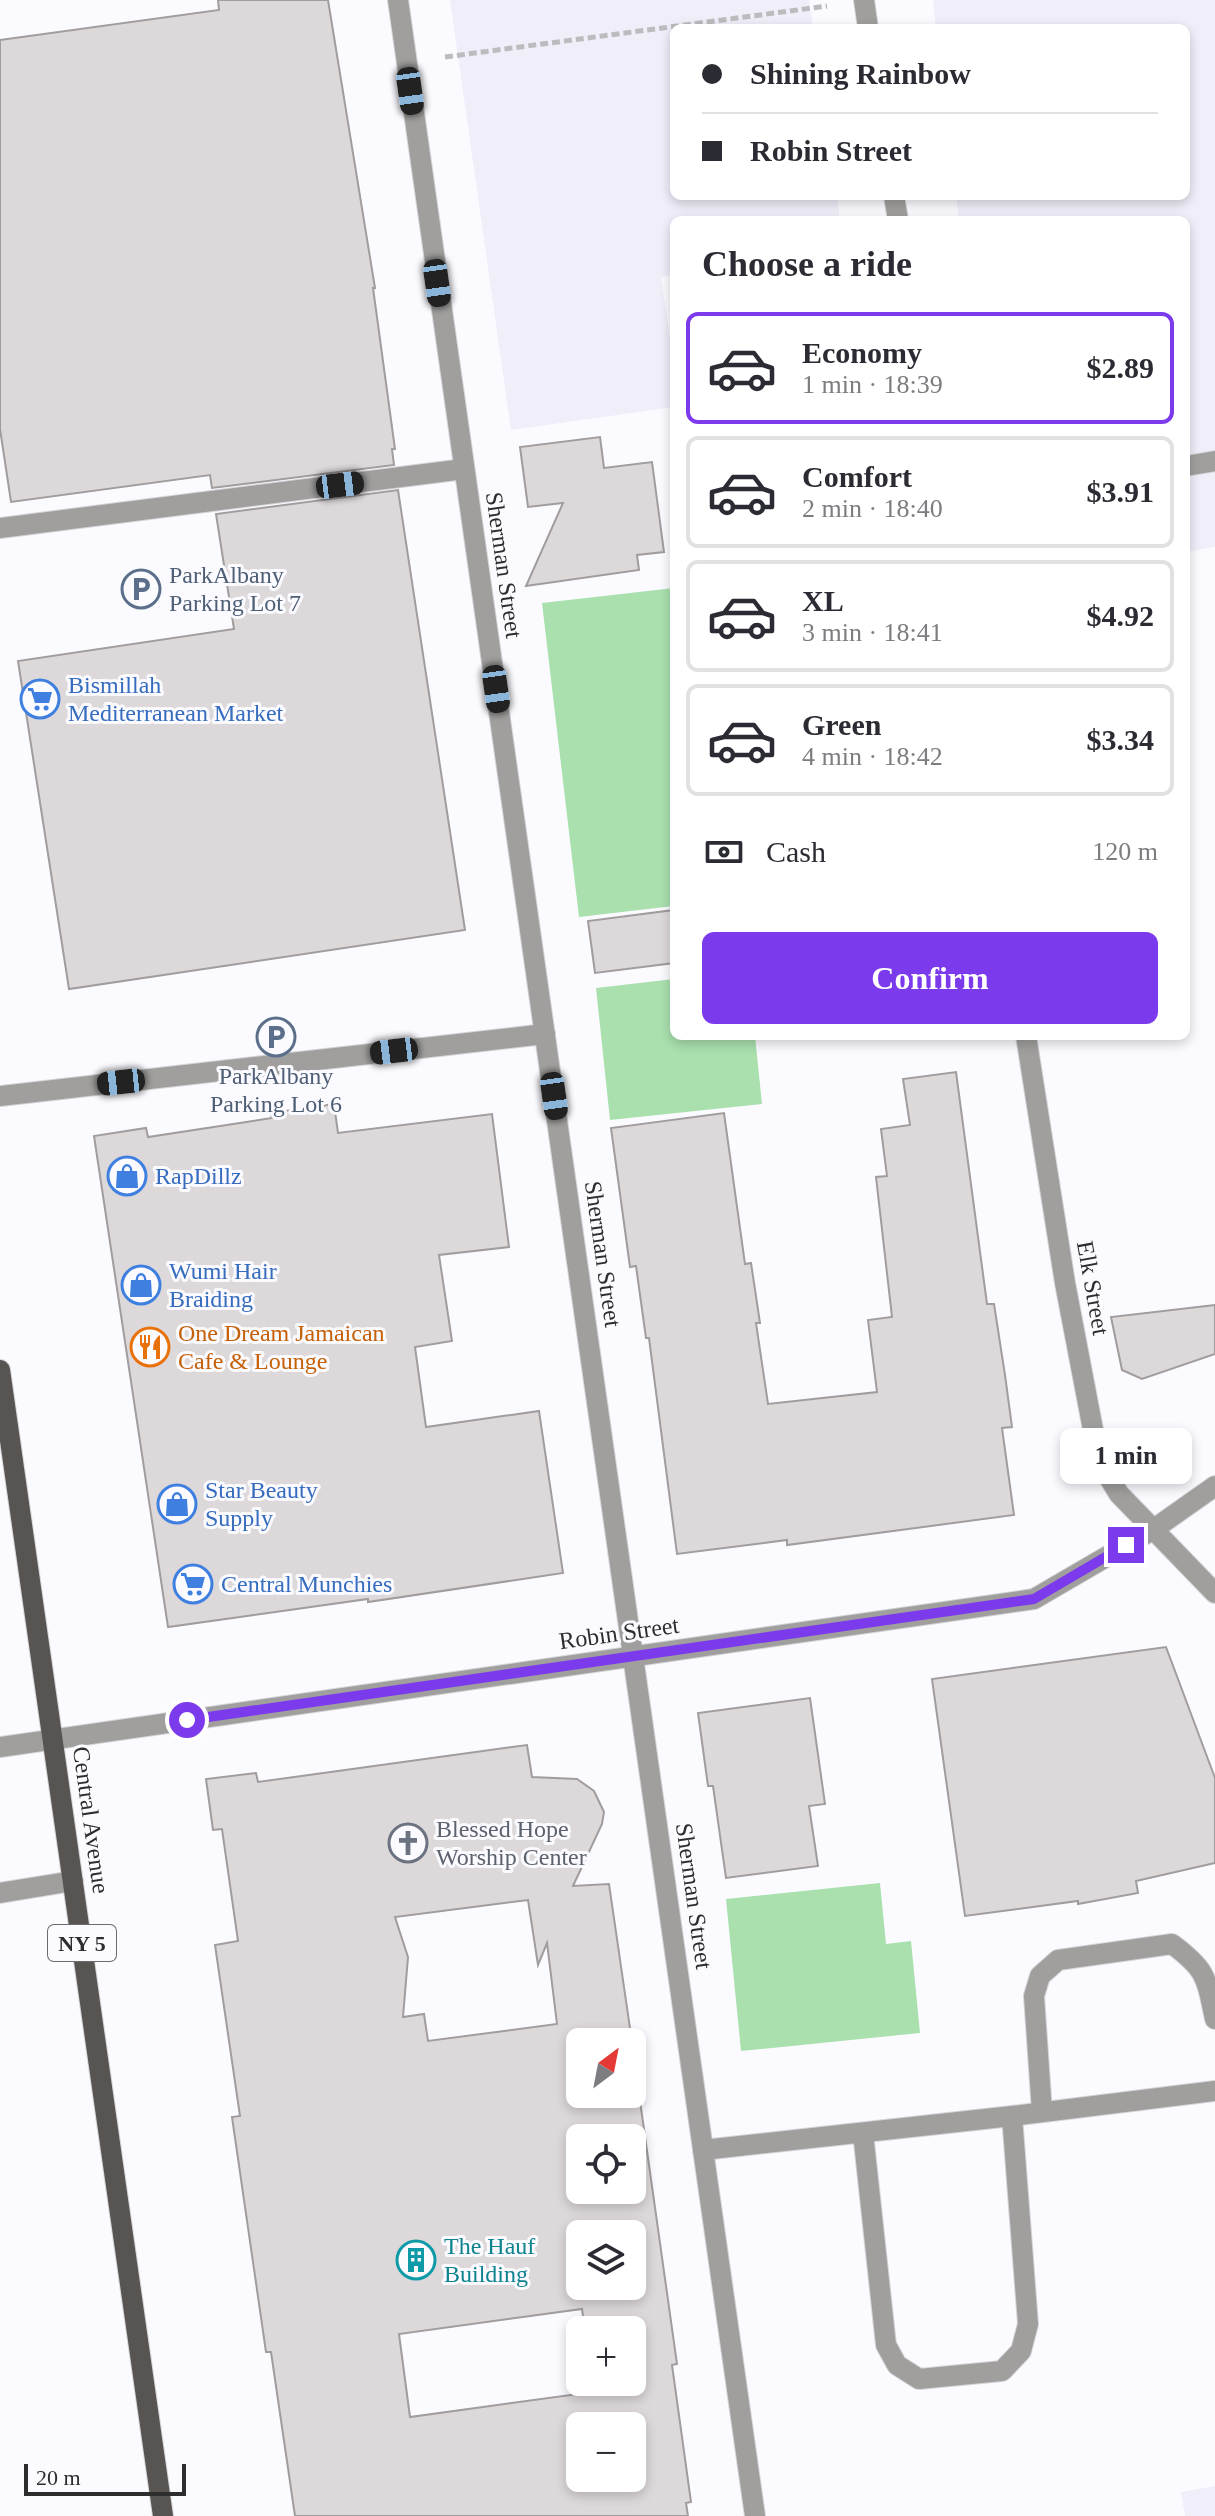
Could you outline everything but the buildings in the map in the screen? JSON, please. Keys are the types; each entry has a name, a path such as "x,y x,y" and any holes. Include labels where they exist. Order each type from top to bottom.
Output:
{"main road":[{"name":"Central Avenue","path":"0,1370 163,2516"}],"street":[{"name":"Sherman Street","path":"398,0 755,2516"},
{"path":"864,0 867,24"},
{"path":"1190,465 1215,461"},
{"path":"0,528 464,469"},
{"path":"0,1096 545,1034"},
{"name":"Elk Street","path":"1027,1040 1065,1283 1099,1461 1119,1494 1215,1593"},
{"name":"Robin Street","path":"0,1747 1034,1599 1154,1529 1215,1486"},
{"path":"0,1893 73,1881"},
{"path":"1042,2112 1034,1996 1040,1976 1058,1960 1172,1944 1196,1962 1206,1980 1215,2019"},
{"path":"703,2150 1215,2091"},
{"path":"863,2133 886,2345 897,2365 919,2379 1002,2371 1021,2351 1028,2324 1012,2116"}],"path":[{"path":"687,24 864,0"},
{"path":"406,62 670,26"}],"shaded area":[{"path":"450,0 809,0 812,24 670,24 670,200 838,200 840,216 670,216 670,276 661,277 670,337 670,408 511,430"},
{"path":"933,0 1215,0 1215,547 1190,551 1190,216 958,216 956,200 1190,200 1190,24 936,24"},
{"path":"1215,2486 1215,2516 1185,2516 1181,2492"}],"green space":[{"path":"670,588 670,906 579,917 542,603"},
{"path":"670,979 670,1040 755,1040 762,1104 610,1120 596,988"},
{"path":"880,1883 886,1944 911,1941 920,2033 741,2051 726,1899"}],"place":[{"name":"ParkAlbany Parking Lot 7","path":"141,589"},
{"name":"Bismillah Mediterranean Market","path":"40,699"},
{"name":"ParkAlbany Parking Lot 6","path":"276,1037"},
{"name":"RapDillz","path":"127,1176"},
{"name":"Wumi Hair Braiding","path":"141,1285"},
{"name":"One Dream Jamaican Cafe & Lounge","path":"150,1347"},
{"name":"Star Beauty Supply","path":"177,1504"},
{"name":"Central Munchies","path":"193,1584"},
{"name":"Blessed Hope Worship Center","path":"408,1843"},
{"name":"The Hauf Building","path":"416,2260"}],"route":[{"path":"187,1720 1034,1599 1126,1545"}]}
